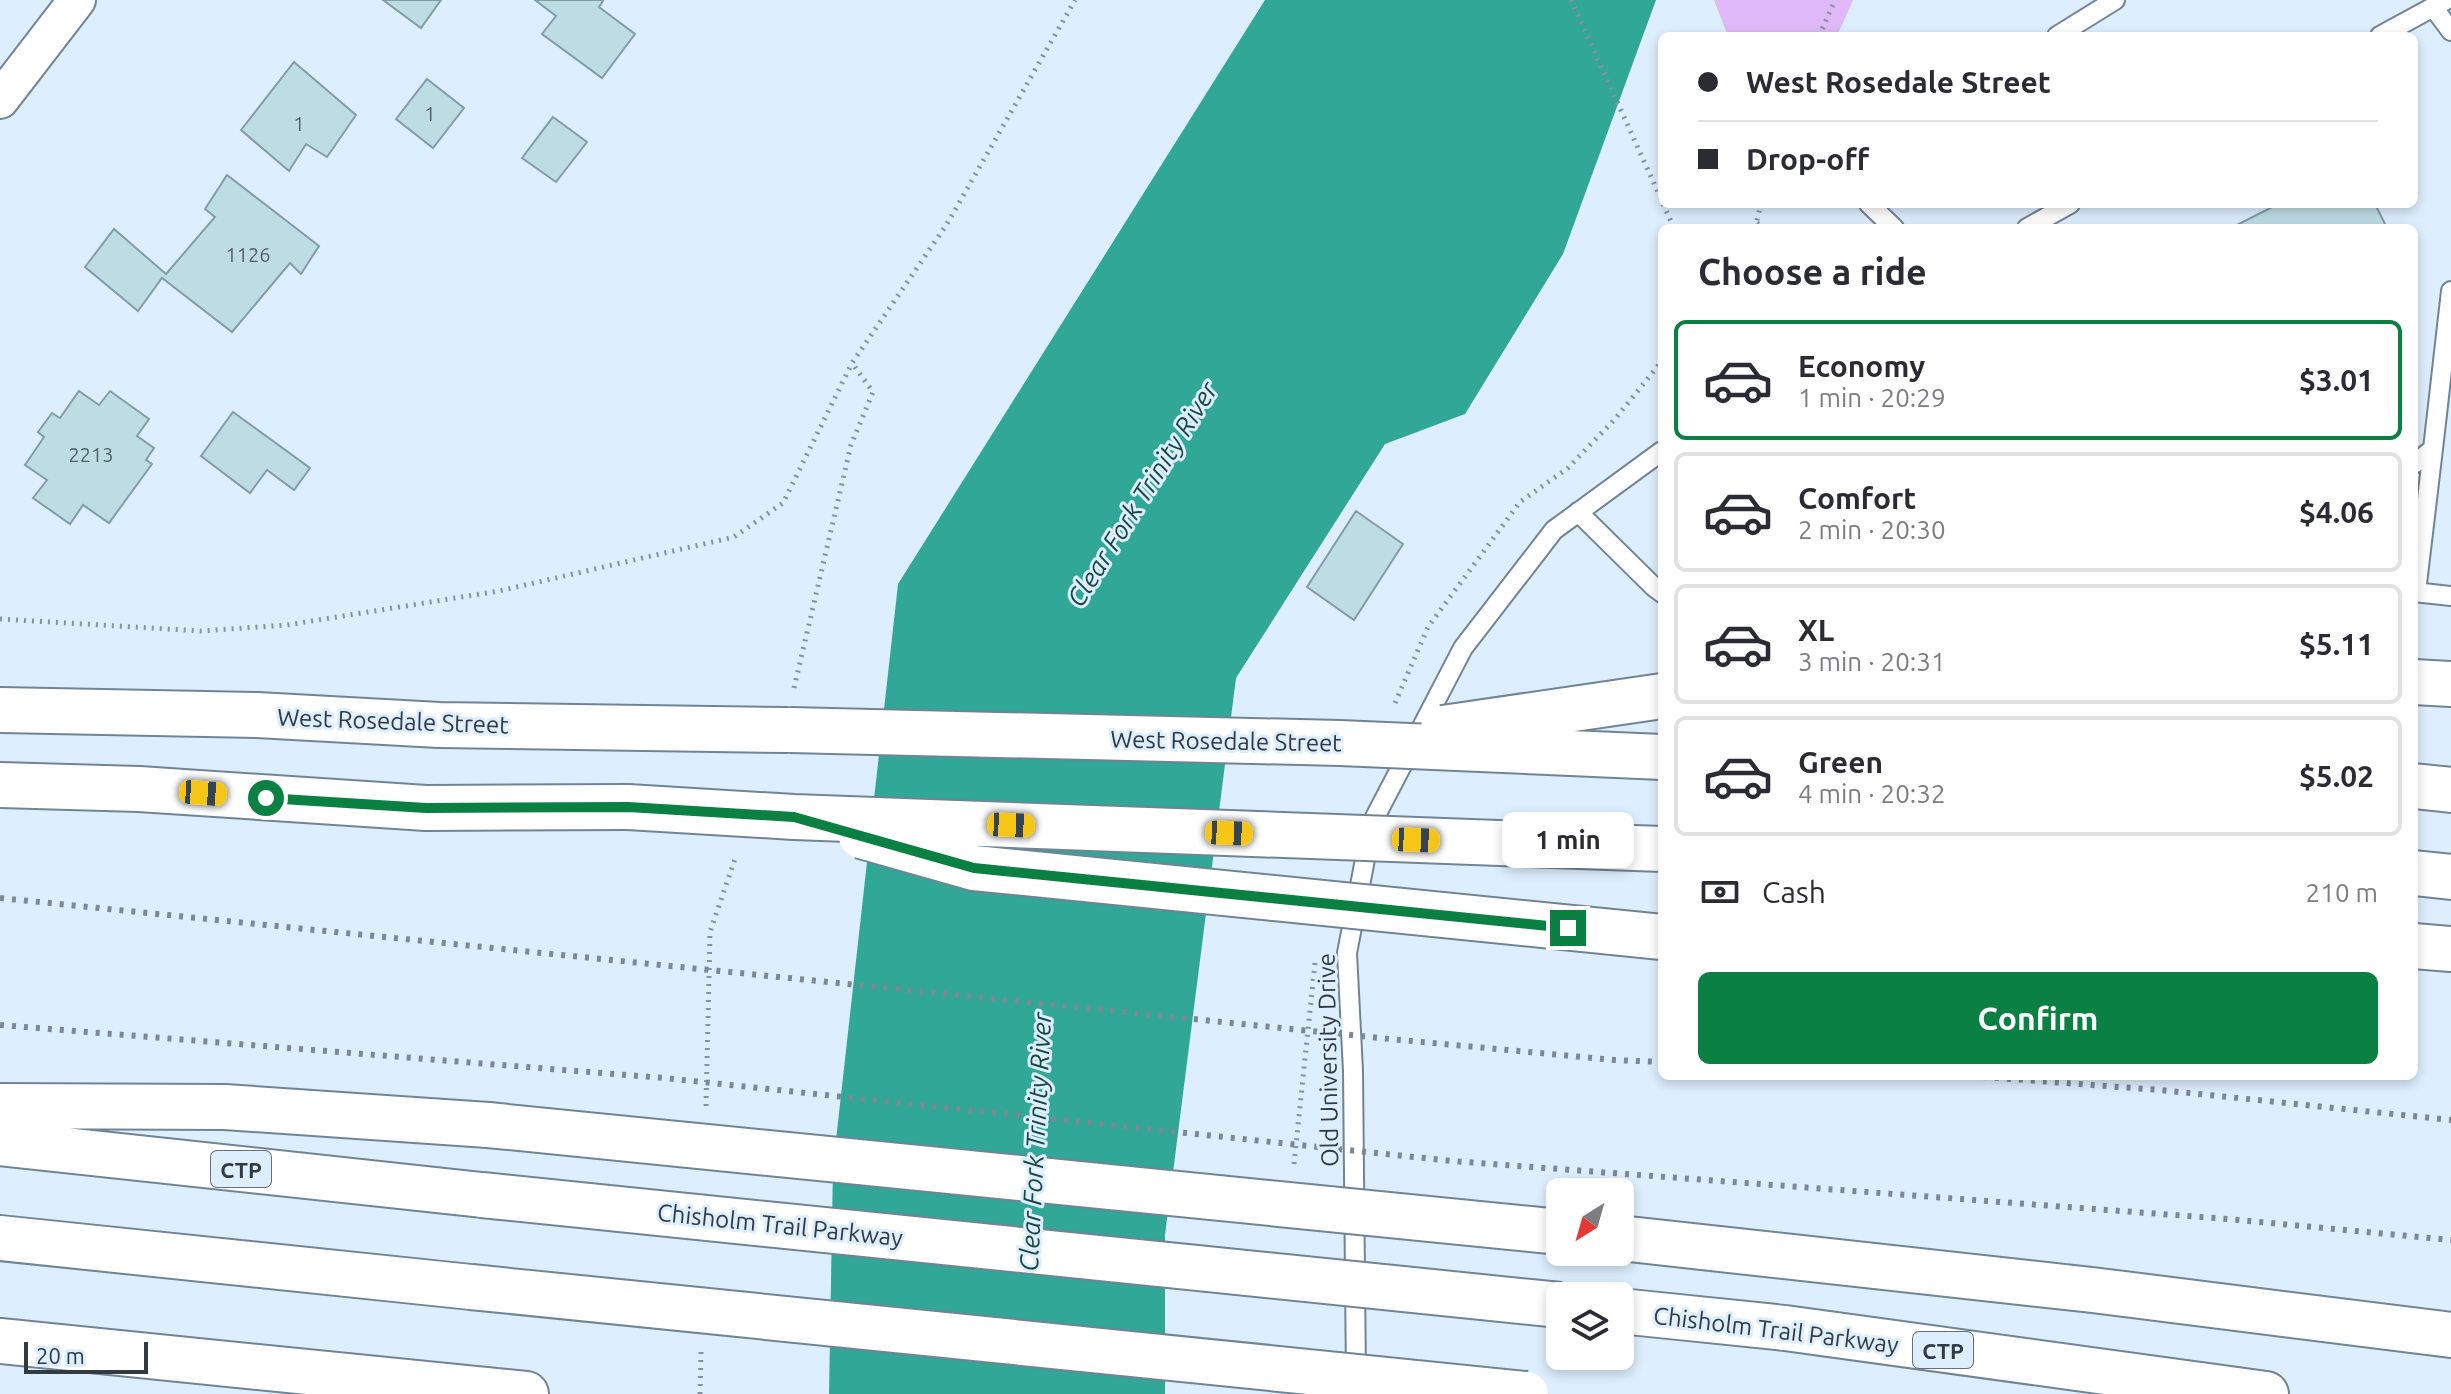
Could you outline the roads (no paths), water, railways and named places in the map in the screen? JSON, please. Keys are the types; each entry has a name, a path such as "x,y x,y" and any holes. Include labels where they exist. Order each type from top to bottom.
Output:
{"main road":[{"path":"2418,682 2451,684"},
{"path":"1340,743 1658,697"},
{"name":"West Rosedale Street","path":"0,710 257,715 439,725 1340,743 1658,757"},
{"path":"0,785 139,789 426,808 628,807 794,817 1658,849"},
{"path":"2418,786 2451,790"},
{"path":"794,817 974,868 1658,937"},
{"path":"2418,873 2451,877"},
{"path":"2418,946 2451,949"},
{"path":"0,1106 225,1107 488,1125 1546,1231"},
{"name":"Chisholm Trail Parkway","path":"0,1143 1546,1304"},
{"path":"0,1238 1526,1394"},
{"path":"1634,1239 2092,1290 2451,1335"},
{"name":"Chisholm Trail Parkway","path":"1634,1312 1785,1328 2266,1394"},
{"path":"0,1341 526,1394"}],"street":[{"path":"0,100 77,0"}],"lane":[{"path":"2063,32 2115,0"},
{"path":"2388,32 2440,4 2451,31"},
{"path":"1873,208 1890,224"},
{"path":"2034,224 2063,208"},
{"path":"2418,568 2451,291"},
{"path":"2418,461 2433,449"},
{"name":"Old University Drive","path":"1356,1394 1353,1071 1347,953 1372,823 1463,648 1554,530 1658,454"},
{"path":"1578,512 1658,590"},
{"path":"2418,592 2451,596"}],"water":[{"name":"Clear Fork Trinity River","path":"1265,0 1656,0 1563,254 1465,414 1385,444 1236,678 1165,1235 1165,1394 829,1394 833,1167 898,584"}],"railway":[{"path":"0,898 1390,1039 1658,1062"},
{"path":"0,1025 664,1078 1452,1161 2228,1219 2451,1240"},
{"path":"2025,1080 2160,1090 2451,1120"}]}
